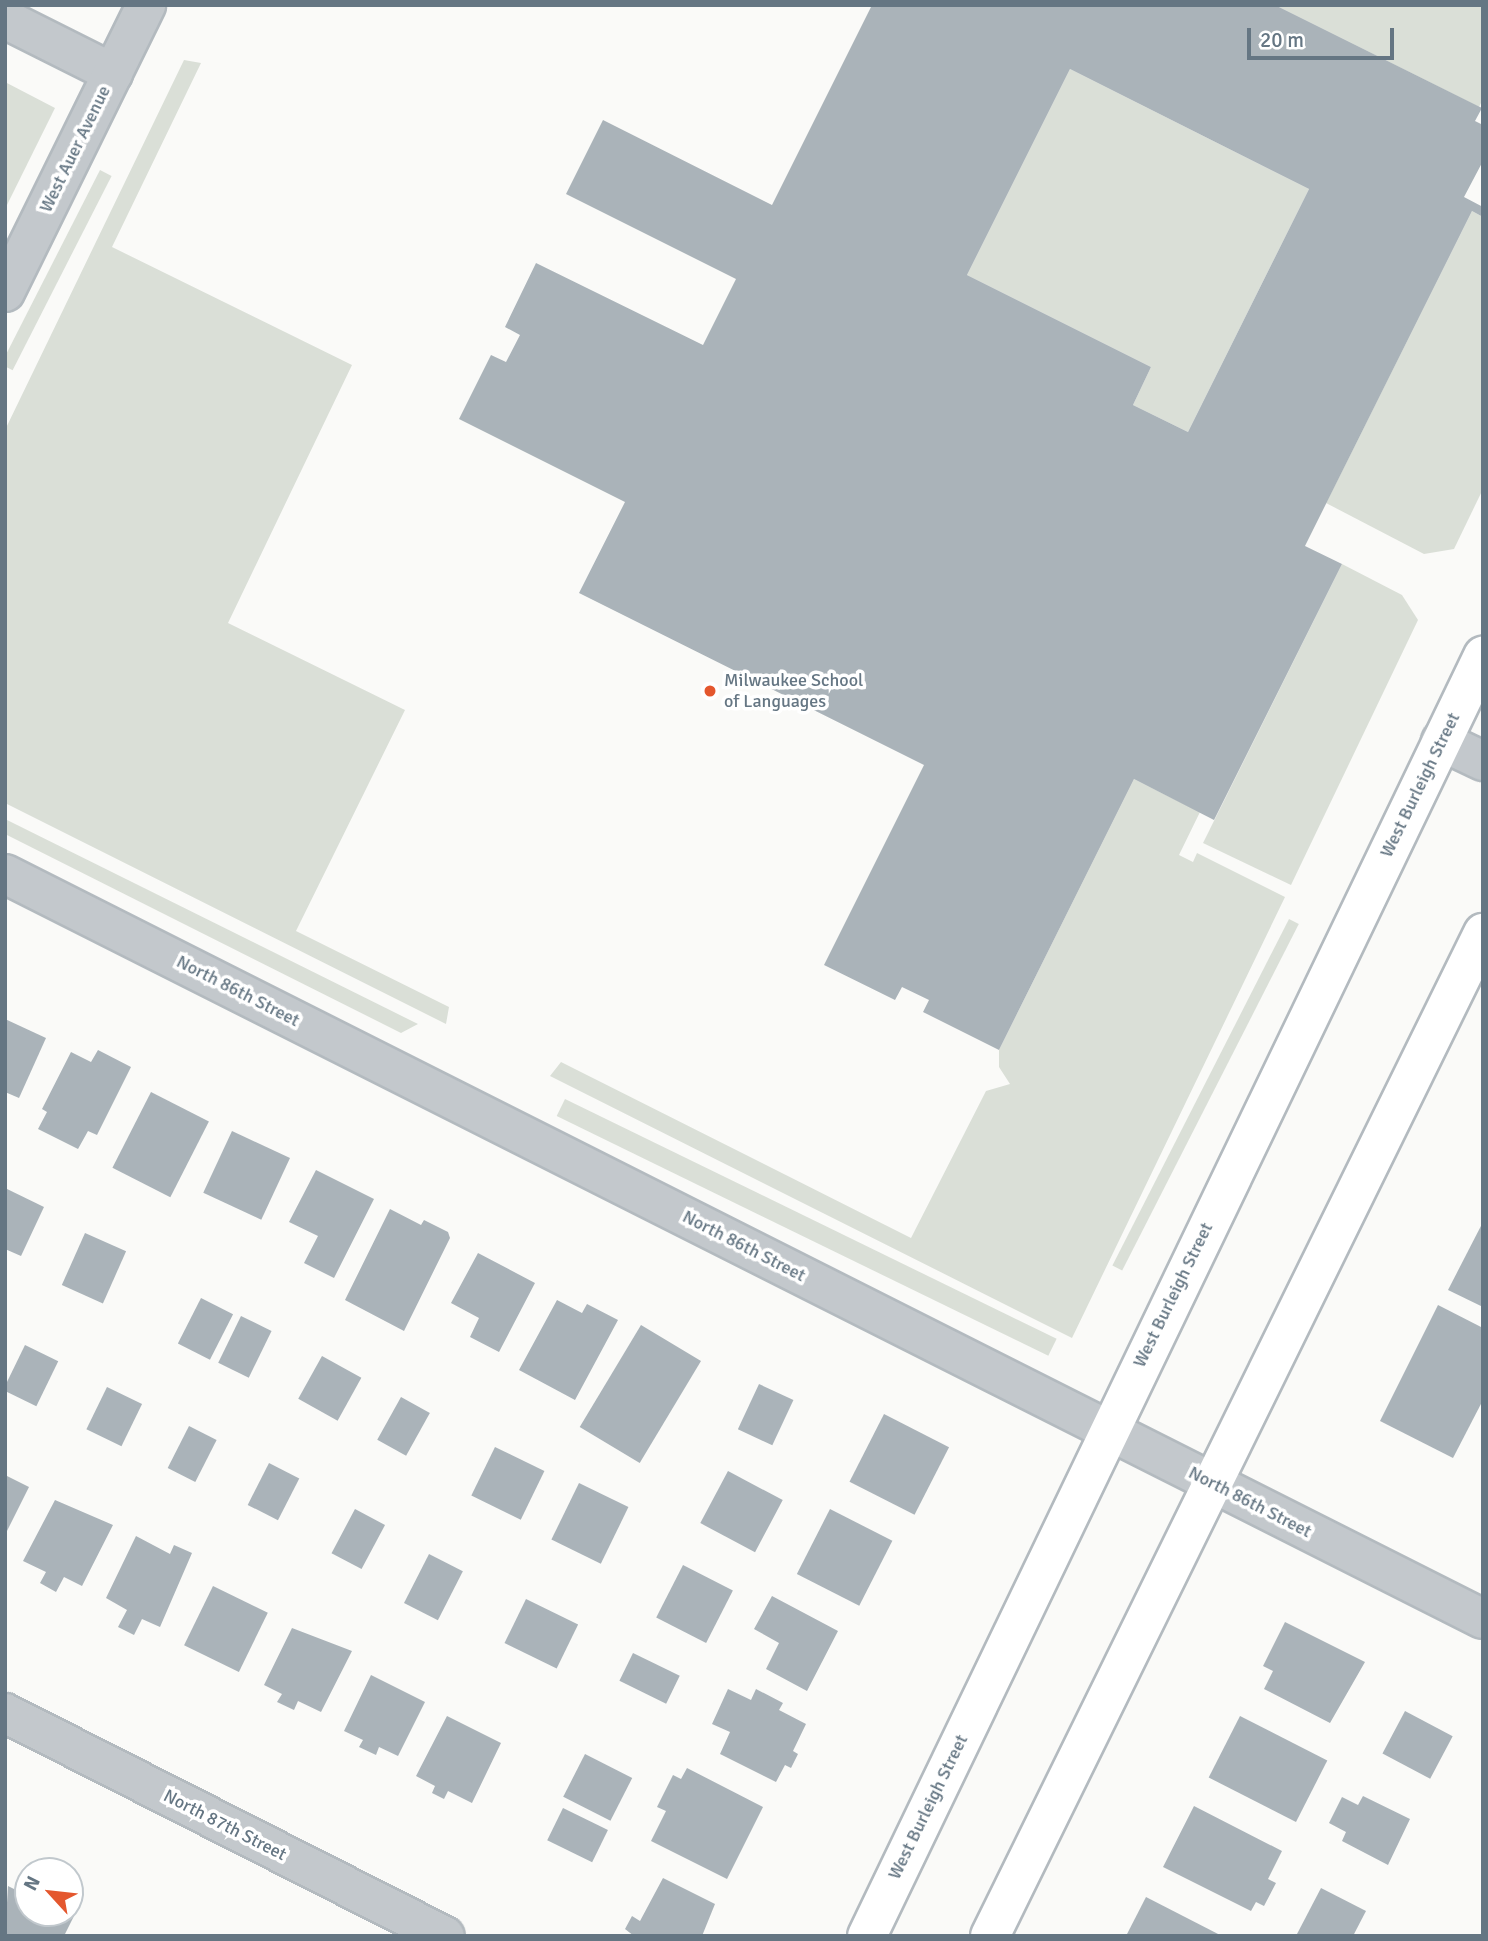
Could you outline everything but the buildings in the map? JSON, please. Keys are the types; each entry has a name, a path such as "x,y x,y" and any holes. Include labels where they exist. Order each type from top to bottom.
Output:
{"main road":[{"name":"West Burleigh Street","path":"867,1936 1107,1431 1483,656"},
{"path":"990,1936 1483,933"}],"street":[{"name":"West Auer Avenue","path":"5,292 146,5"},
{"path":"5,19 113,73"},
{"path":"1441,741 1483,761"},
{"name":"North 86th Street","path":"5,874 1483,1619"},
{"name":"North 87th Street","path":"5,1713 445,1936"}],"shaded area":[{"path":"1275,5 1483,5 1483,99 1479,107"},
{"path":"184,60 201,63 112,247 352,365 228,623 405,710 296,931 449,1007 446,1024 5,803 5,430"},
{"path":"1070,69 1309,189 1188,432 1133,405 1151,367 967,275"},
{"path":"5,82 55,108 5,209"},
{"path":"100,170 112,176 13,370 5,366 5,356"},
{"path":"1472,211 1483,217 1483,489 1454,549 1424,554 1326,503"},
{"path":"1342,564 1402,595 1418,620 1291,885 1203,843"},
{"path":"1134,779 1200,812 1179,855 1193,862 1197,853 1285,897 1072,1338 550,1076 561,1062 911,1238 986,1091 1010,1084 999,1067 999,1050"},
{"path":"5,819 418,1024 401,1033 5,834"},
{"path":"1289,919 1299,924 1122,1271 1112,1266"},
{"path":"565,1099 1057,1339 1048,1356 557,1116"}],"place":[{"name":"Milwaukee School of Languages","path":"710,691"}]}
